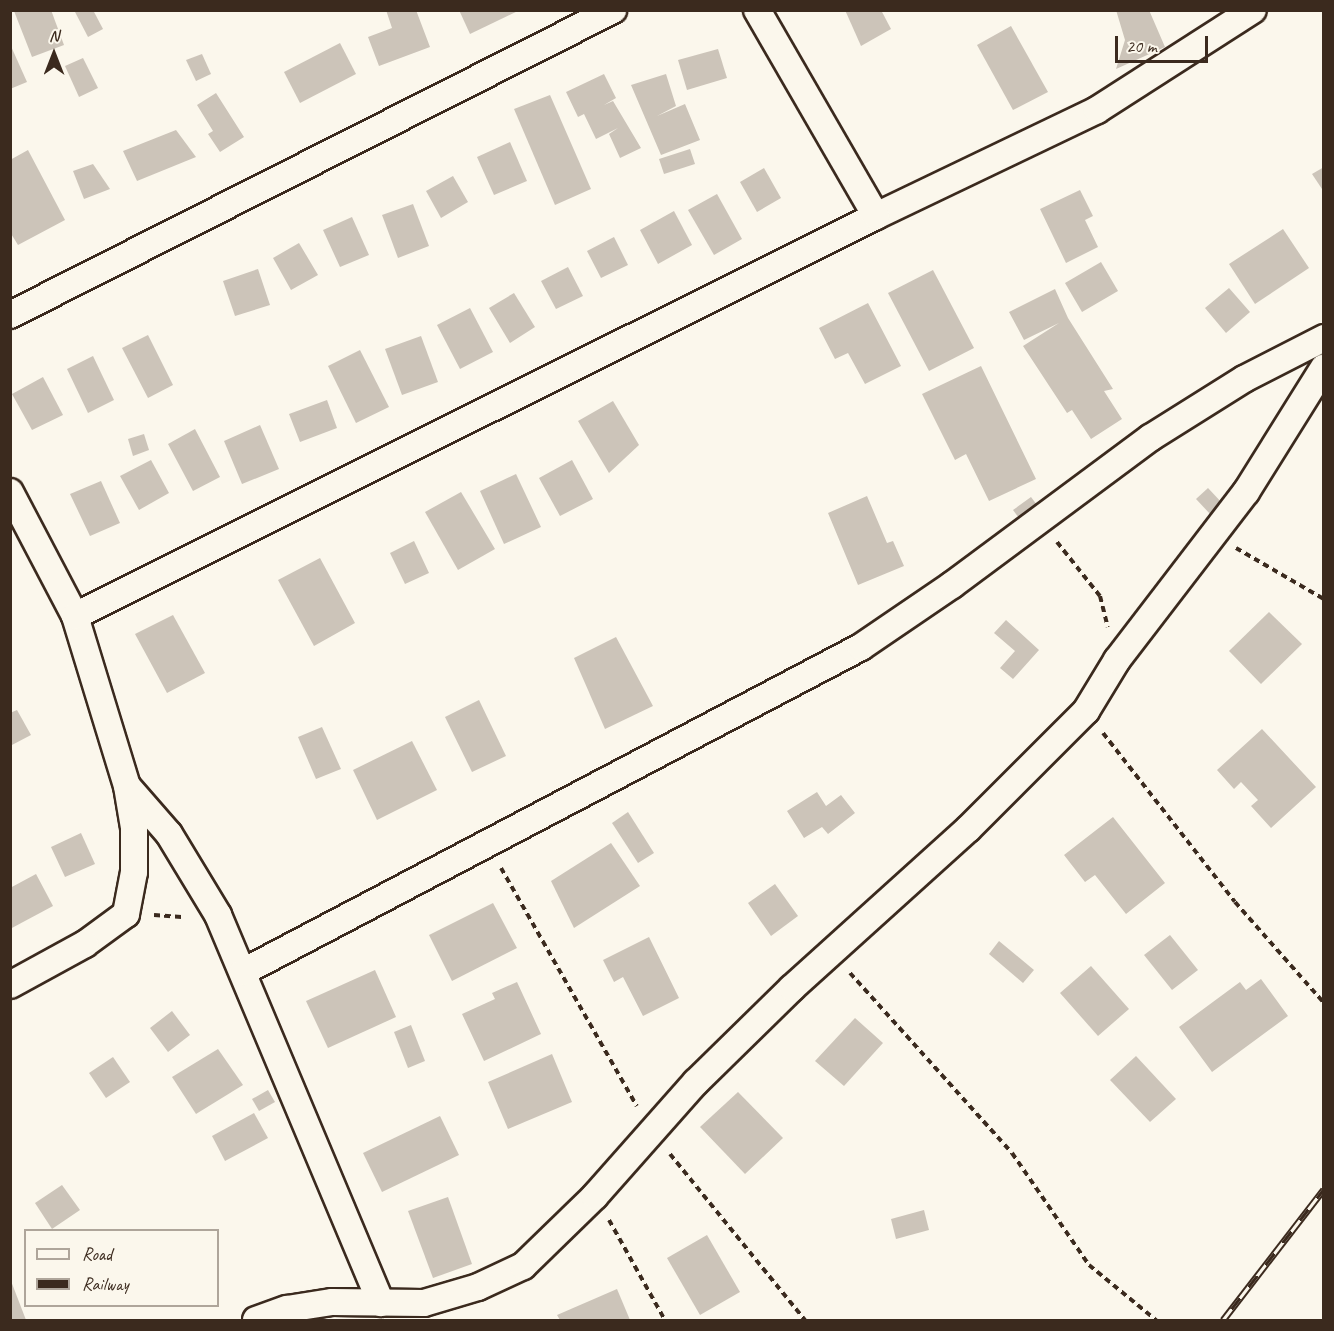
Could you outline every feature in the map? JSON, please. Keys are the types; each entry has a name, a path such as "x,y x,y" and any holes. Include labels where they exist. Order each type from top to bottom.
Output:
{"street":[{"path":"10,315 613,10"},
{"path":"757,10 876,216"},
{"path":"75,616 876,216 1097,110 1253,10"},
{"path":"243,972 861,647 1190,412 1323,339"},
{"path":"256,1320 287,1309 332,1302 424,1303 477,1287 523,1266 595,1196 651,1130 792,988 833,955 968,829 1086,711 1117,660 1214,536 1323,367"},
{"path":"10,492 75,616 128,786 134,828 134,872 126,914 85,944 10,985"},
{"path":"128,786 169,834 218,915 381,1303"}],"path":[{"path":"1040,520 1100,596 1117,660"},
{"path":"1214,536 1323,599"},
{"path":"1086,711 1235,902 1323,1003"},
{"path":"488,844 651,1130 805,1320"},
{"path":"126,914 218,915"},
{"path":"833,955 1012,1153 1089,1265 1156,1320"},
{"path":"595,1196 665,1320"}],"building":[{"path":"51,10 64,45 32,57 14,11"},
{"path":"74,10 93,10 103,29 88,37"},
{"path":"386,10 416,10 430,47 379,66 368,37 392,28"},
{"path":"459,10 520,10 470,34"},
{"path":"845,10 881,10 891,29 861,46"},
{"path":"1116,10 1149,10 1165,47 1116,69 1125,40"},
{"path":"1011,26 1048,92 1013,110 977,45"},
{"path":"340,43 356,74 300,103 284,72"},
{"path":"10,44 27,82 10,89"},
{"path":"718,49 727,78 687,90 678,60"},
{"path":"202,54 211,74 196,81 186,60"},
{"path":"83,58 98,88 79,97 65,66"},
{"path":"604,74 616,98 604,105 613,101 641,148 620,158 609,134 618,128 596,139 584,114 578,117 566,92"},
{"path":"666,74 676,106 657,116 685,104 700,140 661,155 631,85"},
{"path":"216,93 244,137 220,152 208,134 213,131 197,105"},
{"path":"550,95 591,189 555,205 514,109"},
{"path":"176,130 196,157 137,181 123,151"},
{"path":"510,142 527,181 494,195 477,157"},
{"path":"690,149 695,164 664,174 659,159"},
{"path":"28,150 65,220 18,245 10,232 10,160"},
{"path":"93,164 110,189 84,199 73,171"},
{"path":"1324,167 1324,192 1312,174"},
{"path":"764,168 781,198 757,212 740,182"},
{"path":"453,176 468,202 441,218 426,191"},
{"path":"1080,190 1093,216 1085,220 1098,247 1066,263 1040,209"},
{"path":"717,194 742,239 714,255 688,210"},
{"path":"413,204 429,246 398,258 382,215"},
{"path":"674,211 692,245 658,264 640,230"},
{"path":"352,217 369,255 340,267 323,230"},
{"path":"1283,229 1309,268 1255,304 1229,264"},
{"path":"614,237 628,265 601,278 587,251"},
{"path":"299,243 318,275 291,290 273,258"},
{"path":"1101,262 1118,291 1082,312 1065,283"},
{"path":"568,267 583,296 556,309 541,281"},
{"path":"258,269 270,305 235,316 223,281"},
{"path":"933,270 974,348 929,371 888,293"},
{"path":"1229,288 1250,312 1226,333 1205,308"},
{"path":"1055,289 1068,318 1113,389 1104,391 1122,419 1091,439 1072,410 1067,413 1023,346 1059,323 1024,340 1009,312"},
{"path":"514,293 535,327 510,343 489,308"},
{"path":"868,303 901,366 865,384 848,353 835,359 819,328"},
{"path":"470,308 493,352 460,369 437,325"},
{"path":"148,335 173,385 148,398 122,348"},
{"path":"421,336 438,382 402,395 385,349"},
{"path":"360,350 389,407 356,423 328,366"},
{"path":"93,356 114,400 88,413 67,369"},
{"path":"981,366 1036,479 989,501 966,454 955,460 922,394"},
{"path":"43,377 63,415 32,430 12,394"},
{"path":"327,400 337,428 300,442 289,414"},
{"path":"613,401 639,445 609,473 578,421"},
{"path":"260,425 279,469 242,484 224,441"},
{"path":"195,429 220,477 193,491 168,444"},
{"path":"144,434 149,450 133,456 128,439"},
{"path":"151,460 169,493 139,510 120,476"},
{"path":"572,460 593,499 560,516 539,478"},
{"path":"516,474 541,527 504,544 480,491"},
{"path":"101,481 120,523 90,536 70,494"},
{"path":"1208,488 1223,504 1211,515 1196,499"},
{"path":"461,492 495,549 458,570 425,512"},
{"path":"867,496 887,543 893,541 904,566 858,585 828,513"},
{"path":"1031,497 1040,509 1022,522 1013,510"},
{"path":"414,541 429,573 405,584 390,553"},
{"path":"320,558 355,623 314,646 278,580"},
{"path":"1269,612 1302,644 1261,684 1229,651"},
{"path":"173,615 205,673 167,693 135,634"},
{"path":"1006,620 1039,650 1013,679 1000,668 1015,651 994,633"},
{"path":"616,637 653,706 605,729 574,658"},
{"path":"479,700 506,756 472,772 445,717"},
{"path":"17,710 31,735 10,746 10,713"},
{"path":"322,727 341,769 316,779 298,737"},
{"path":"1262,729 1316,787 1271,828 1251,806 1258,800 1241,782 1234,789 1217,770"},
{"path":"412,741 437,790 377,820 353,770"},
{"path":"817,792 826,806 841,795 855,813 828,834 822,827 804,838 787,811"},
{"path":"628,812 654,853 638,863 612,823"},
{"path":"1113,817 1165,883 1126,914 1095,875 1085,882 1064,855"},
{"path":"81,833 95,864 65,877 51,847"},
{"path":"611,843 640,886 574,928 551,881"},
{"path":"36,874 53,906 10,929 10,888"},
{"path":"775,884 798,916 771,936 748,903"},
{"path":"493,903 517,948 452,981 429,935"},
{"path":"1170,935 1198,970 1172,990 1144,955"},
{"path":"649,937 679,998 643,1016 623,977 614,982 603,960"},
{"path":"999,941 1034,970 1023,983 989,954"},
{"path":"1091,966 1129,1009 1098,1036 1060,993"},
{"path":"375,970 396,1017 328,1048 306,1001"},
{"path":"1261,979 1288,1016 1212,1072 1179,1027 1240,982 1246,990"},
{"path":"517,982 541,1034 484,1061 462,1014 495,999 492,993"},
{"path":"172,1011 190,1035 168,1052 150,1028"},
{"path":"855,1018 883,1043 844,1086 815,1061"},
{"path":"411,1025 425,1061 408,1068 394,1032"},
{"path":"218,1049 243,1085 196,1114 172,1077"},
{"path":"552,1054 572,1102 508,1129 488,1082"},
{"path":"1136,1056 1176,1099 1150,1122 1110,1080"},
{"path":"113,1057 130,1082 106,1098 89,1073"},
{"path":"268,1090 275,1102 259,1111 252,1099"},
{"path":"738,1092 783,1138 745,1174 700,1127"},
{"path":"254,1113 268,1138 225,1161 212,1136"},
{"path":"440,1116 459,1155 382,1192 363,1153"},
{"path":"62,1185 80,1210 52,1229 35,1203"},
{"path":"448,1197 472,1264 433,1278 408,1211"},
{"path":"924,1210 929,1230 896,1239 891,1219"},
{"path":"707,1235 740,1292 700,1315 667,1258"},
{"path":"11,1281 26,1320 10,1320"},
{"path":"617,1289 630,1320 560,1320 557,1315"}],"railway":[{"path":"1223,1320 1324,1189"}]}
